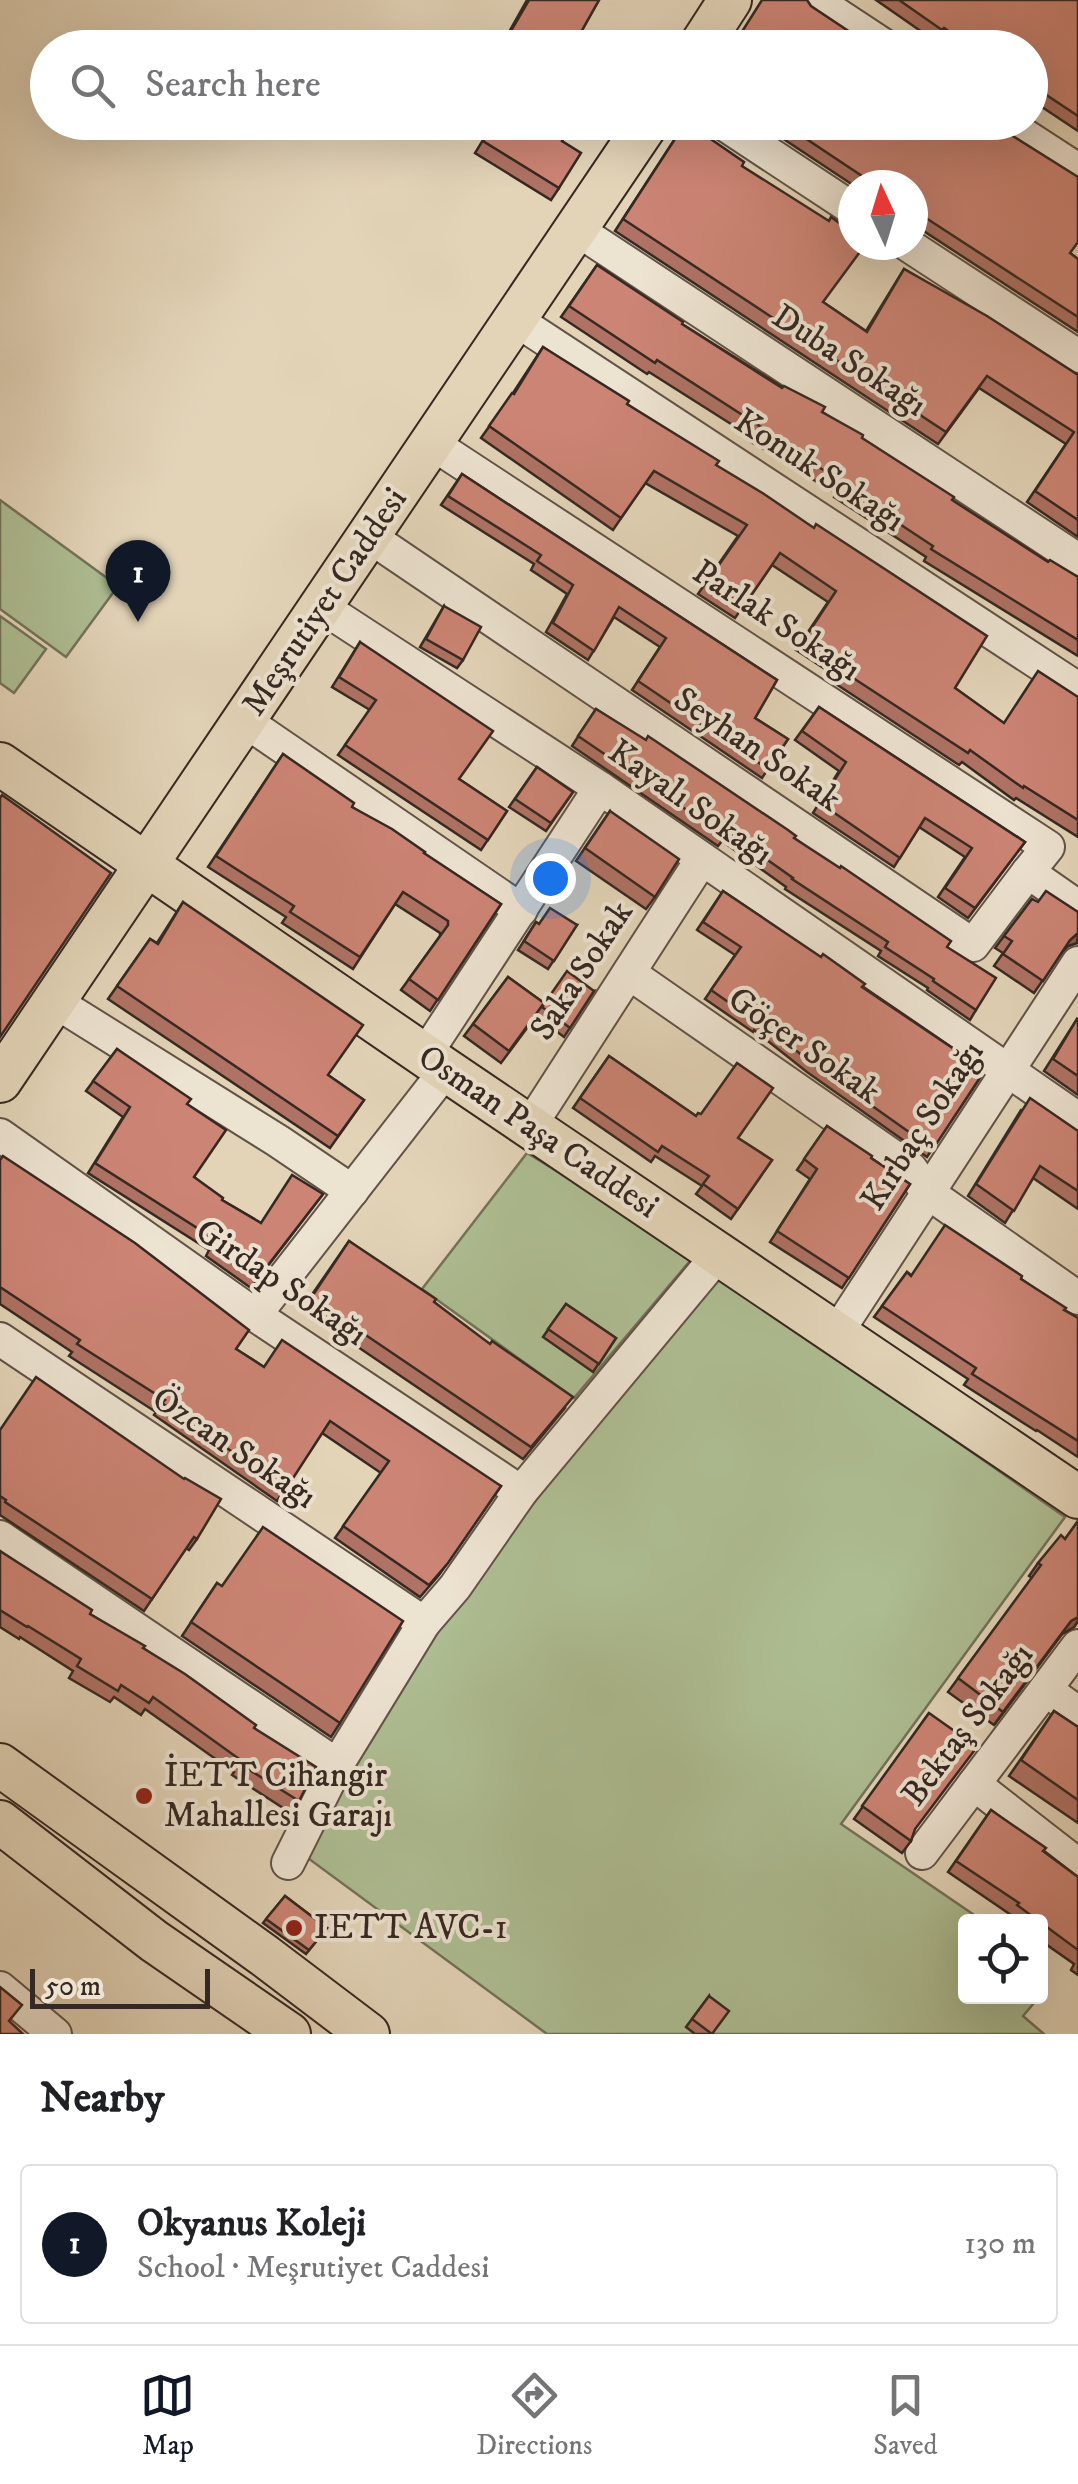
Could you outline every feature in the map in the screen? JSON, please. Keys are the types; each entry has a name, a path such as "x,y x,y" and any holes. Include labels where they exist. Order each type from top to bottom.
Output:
{"main road":[{"path":"711,30 730,0"},
{"name":"Meşrutiyet Caddesi","path":"0,1081 636,140"},
{"name":"Osman Paşa Caddesi","path":"0,764 1078,1497"},
{"path":"0,1765 368,2034"},
{"path":"0,1822 154,1941 289,2034"}],"street":[{"path":"815,0 861,30"},
{"path":"748,140 838,199"},
{"path":"1032,140 1078,170"},
{"name":"Duba Sokağı","path":"576,230 1078,560"},
{"path":"928,258 1078,356"},
{"name":"Konuk Sokağı","path":"516,320 1078,690"},
{"name":"Parlak Sokağı","path":"432,444 1048,847 1028,872"},
{"name":"Seyhan Sokak","path":"370,536 973,944 1028,872"},
{"name":"Kayalı Sokağı","path":"322,606 600,788 1078,1120"},
{"path":"245,720 520,910"},
{"path":"255,1315 352,1191 436,1062 520,910 600,788"},
{"name":"Saka Sokak","path":"530,1126 702,860"},
{"path":"1028,872 1078,907"},
{"name":"Kırbaç Sokağı","path":"836,1334 1078,963"},
{"name":"Göçer Sokak","path":"629,973 911,1169 926,1192 1078,1298"},
{"path":"54,1001 352,1191"},
{"name":"Girdap Sokağı","path":"0,1135 255,1315 521,1492"},
{"path":"288,1863 337,1765 424,1623 454,1588 521,1492 718,1255"},
{"name":"Özcan Sokağı","path":"0,1339 424,1623"},
{"path":"0,1536 337,1765"},
{"name":"Bektaş Sokağı","path":"922,1853 1078,1646"},
{"path":"1046,1690 1078,1713"},
{"path":"974,1784 1078,1865"},
{"path":"0,1988 55,2034"}],"green space":[{"path":"0,500 118,586 66,657 0,609"},
{"path":"0,616 46,649 14,693 0,683"},
{"path":"527,1153 695,1255 574,1398 422,1289"},
{"path":"717,1275 1065,1517 841,1824 973,1914 958,1914 958,2004 1033,2004 1023,2016 1044,2034 547,2034 301,1853 407,1671 590,1428"}],"building":[{"path":"529,0 599,0 582,30 512,30"},
{"path":"762,0 807,0 847,30 743,30"},
{"path":"899,0 1078,0 1078,116 1048,96 1048,30 942,30"},
{"path":"563,140 581,153 559,188 483,141"},
{"path":"674,140 712,140 744,162 742,166 829,221 831,217 838,222 838,260 854,260 823,302 867,332 904,269 987,316 1078,375 1078,520 1035,491 1074,432 987,376 946,432 623,219"},
{"path":"808,140 1019,140 1078,177 1078,242 1070,253 1078,259 1078,317 928,219 928,170 853,170"},
{"path":"597,265 782,388 825,407 822,412 863,435 862,438 954,497 952,500 1078,577 1078,640 931,549 933,546 842,486 844,482 569,306"},
{"path":"543,347 719,461 716,465 814,528 816,524 987,636 955,688 1004,723 1038,671 1078,697 1078,820 844,672 848,667 805,638 836,591 780,553 744,606 707,582 747,525 654,471 621,518 489,426"},
{"path":"462,474 777,680 755,718 788,739 768,769 638,681 666,638 619,607 594,651 553,623 573,585 537,561 541,555 448,496"},
{"path":"444,606 481,627 463,660 426,639"},
{"path":"360,642 493,731 459,779 507,811 488,840 345,745 376,700 339,677"},
{"path":"819,707 1025,842 975,908 945,888 972,848 925,818 900,858 820,803 846,762 802,731"},
{"path":"596,709 646,740 648,736 951,941 947,947 996,978 976,1010 885,947 888,942 728,832 725,836 578,736"},
{"path":"283,754 354,803 352,807 392,829 501,904 438,1000 409,979 448,921 403,892 360,957 290,912 294,906 216,856"},
{"path":"537,767 573,792 551,823 515,799"},
{"path":"2,795 111,873 0,1037 0,798"},
{"path":"610,811 679,859 655,897 585,848"},
{"path":"723,891 821,957 823,954 865,984 862,987 985,1070 933,1149 711,990 741,947 703,922"},
{"path":"1046,891 1078,912 1078,933 1043,981 1003,954 1012,941 1004,936 1032,899 1038,902"},
{"path":"183,902 363,1025 328,1075 364,1100 338,1136 117,986 150,939 158,944"},
{"path":"550,908 577,925 554,961 524,941"},
{"path":"567,971 594,991 570,1028 542,1007"},
{"path":"508,977 544,1003 509,1051 473,1024"},
{"path":"1078,1020 1078,1076 1053,1059"},
{"path":"117,1049 191,1099 187,1104 226,1130 194,1177 222,1200 261,1223 292,1175 323,1194 258,1278 213,1246 216,1240 95,1163 130,1107 93,1081"},
{"path":"609,1056 696,1116 737,1063 773,1088 738,1138 772,1160 738,1209 703,1184 709,1176 662,1146 658,1152 580,1098"},
{"path":"1030,1098 1078,1131 1078,1191 1040,1166 1014,1211 976,1184"},
{"path":"827,1126 910,1184 849,1278 777,1231 817,1169 804,1159"},
{"path":"3,1156 135,1243 249,1330 236,1349 264,1367 282,1340 501,1486 429,1585 343,1526 389,1461 330,1421 286,1489 0,1287"},
{"path":"945,1225 1078,1318 1078,1441 972,1374 976,1368 882,1306 907,1272 911,1276"},
{"path":"349,1241 436,1299 434,1302 490,1344 492,1341 573,1397 531,1447 311,1298"},
{"path":"566,1304 616,1338 599,1364 548,1329"},
{"path":"36,1377 184,1479 221,1499 152,1599 0,1496 0,1430"},
{"path":"1078,1521 1078,1617 1071,1621 1003,1712 958,1678 1041,1565 1038,1563"},
{"path":"263,1527 403,1621 340,1723 191,1622"},
{"path":"0,1551 92,1610 90,1614 145,1646 256,1725 254,1728 316,1767 299,1801 240,1764 242,1761 153,1697 149,1703 121,1685 118,1691 77,1666 81,1659 0,1610"},
{"path":"1054,1711 1078,1727 1078,1800 1021,1760"},
{"path":"929,1713 977,1747 915,1829 911,1841 862,1806"},
{"path":"991,1810 1046,1848 1043,1851 1078,1877 1078,1950 1048,1928 1048,1914 1029,1914 956,1861"},
{"name":"IETT AVC-1","path":"285,1896 327,1928 309,1950 266,1919"},
{"path":"0,1987 22,2005 9,2021 23,2034 0,2034"},
{"path":"709,1996 729,2011 712,2034 692,2019"}],"place":[{"name":"Okyanus Koleji","path":"138,622"},
{"name":"İETT Cihangir Mahallesi Garajı","path":"144,1796"},
{"name":"IETT AVC-1","path":"294,1928"}]}
